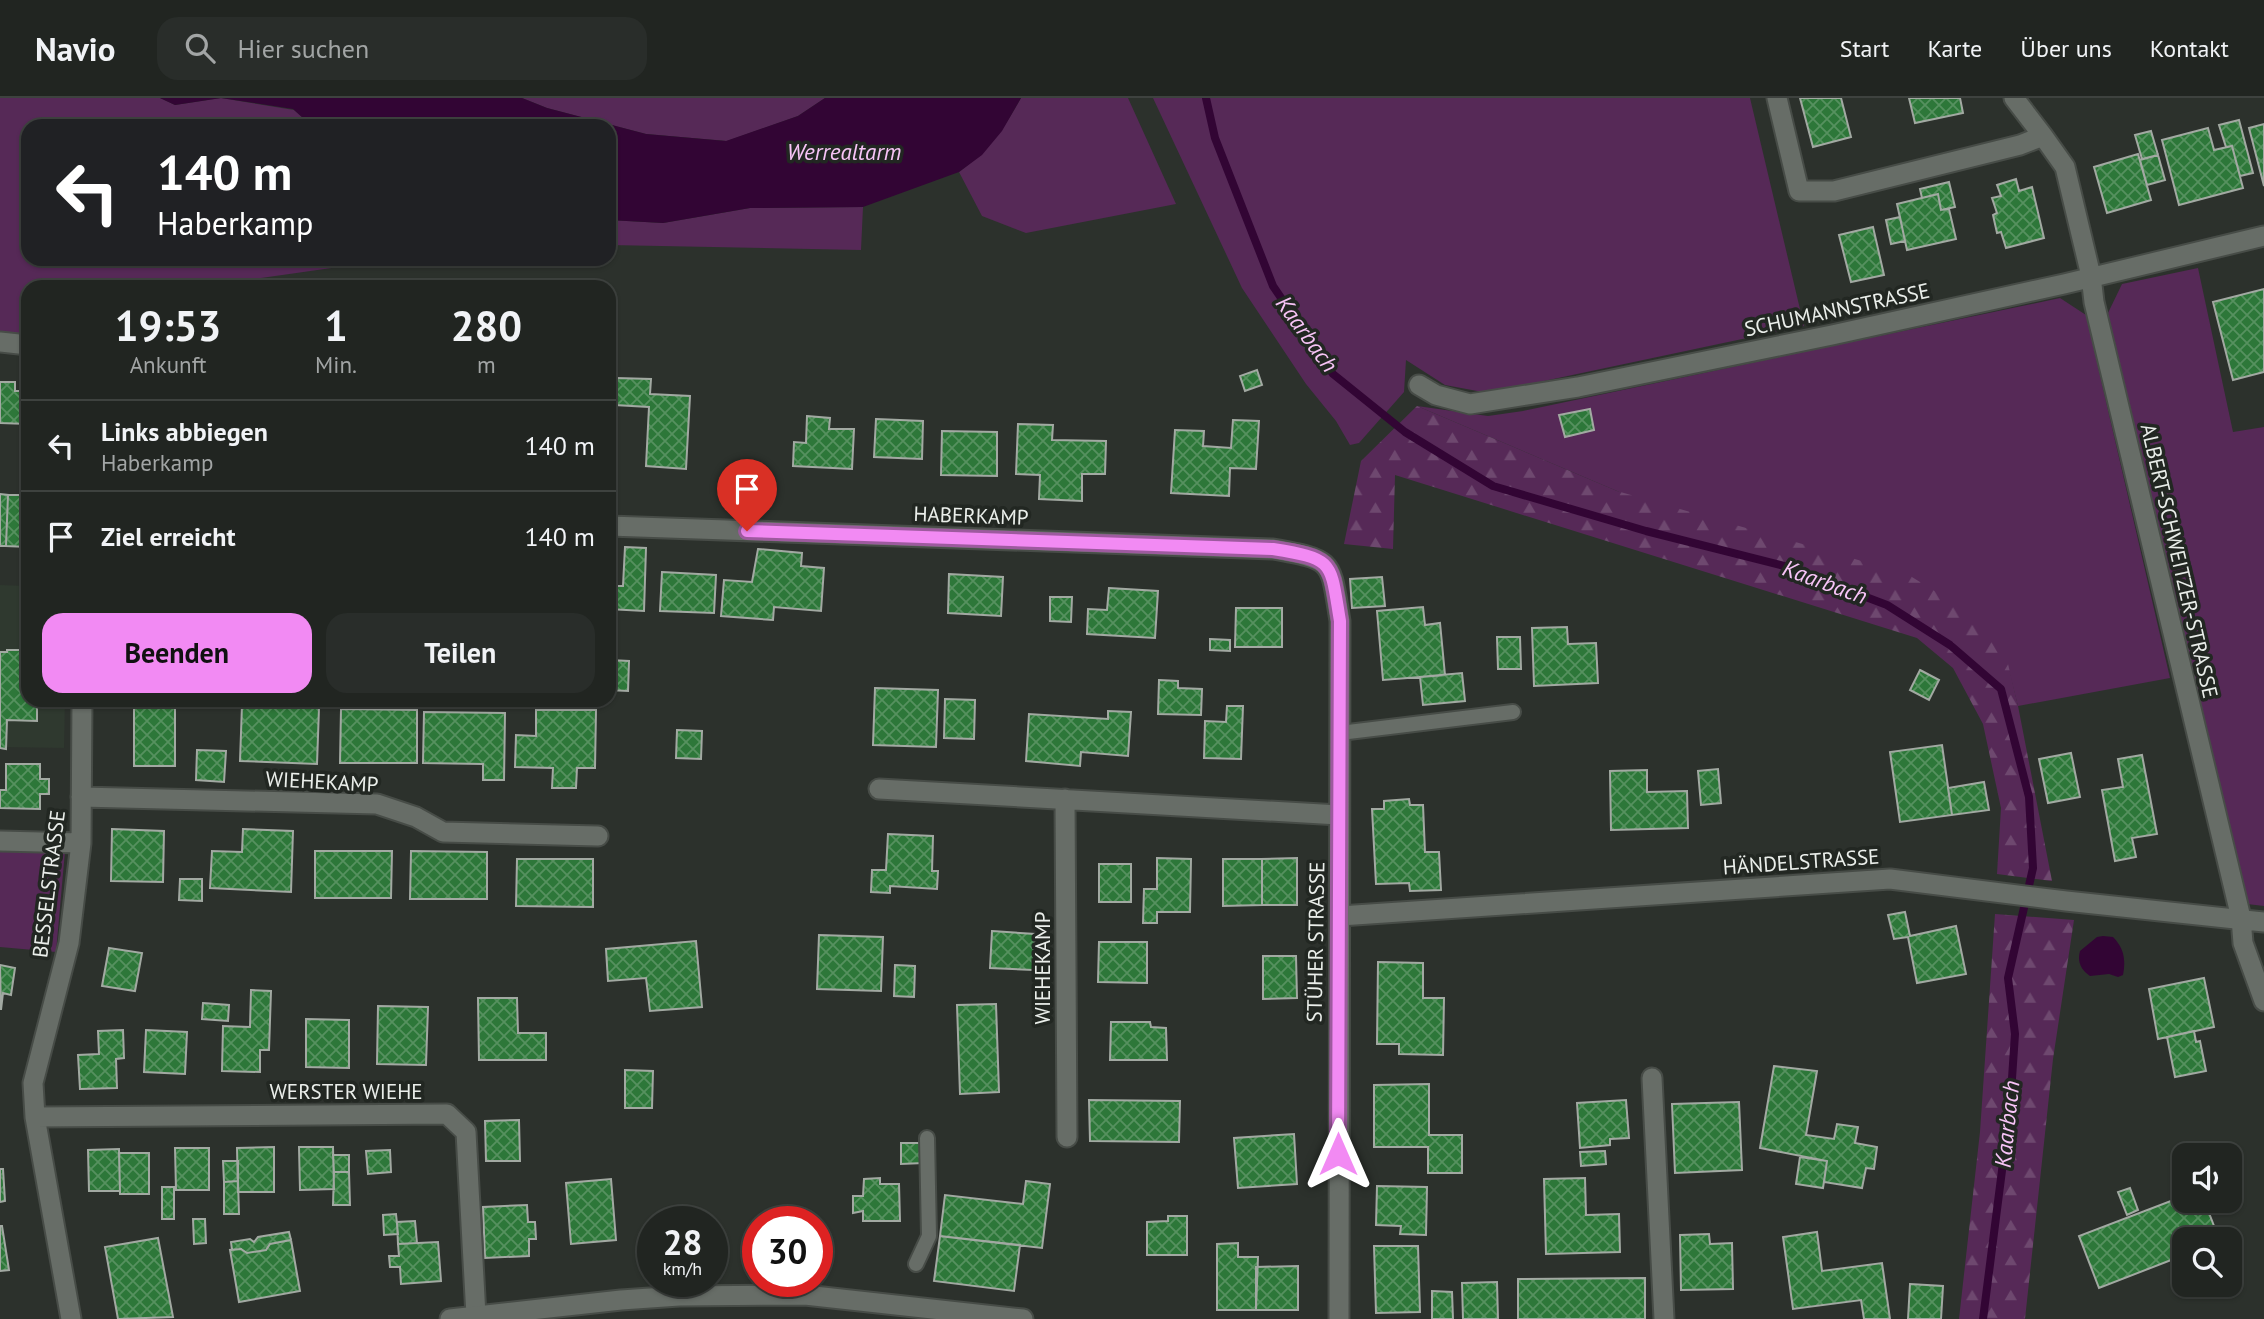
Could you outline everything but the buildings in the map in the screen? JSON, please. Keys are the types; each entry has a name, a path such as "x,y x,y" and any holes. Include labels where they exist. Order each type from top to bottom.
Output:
{"street":[{"path":"1777,98 1799,191 1834,191 2020,145 2043,136"},
{"name":"ALBERT-SCHWEITZER-STRASSE","path":"2014,98 2065,167 2091,276 2094,302 2241,918 2243,943 2264,1001"},
{"name":"SCHUMANNSTRASSE","path":"1419,384 1436,395 1470,404 1487,403 1832,335 2264,236"},
{"path":"0,342 21,344"},
{"name":"HABERKAMP","path":"616,526 1273,549 1311,556 1328,567"},
{"name":"STÜHER STRASSE","path":"1328,567 1340,621 1339,1319"},
{"name":"BESSELSTRASSE","path":"71,1319 35,1117 33,1083 69,943 81,843 82,707"},
{"path":"878,789 1339,815"},
{"name":"WIEHEKAMP","path":"81,797 377,804 416,817 443,832 597,836"},
{"name":"WIEHEKAMP","path":"1065,799 1067,1137"},
{"path":"0,841 81,843"},
{"name":"HÄNDELSTRASSE","path":"1340,916 1890,879 2264,922"},
{"path":"1652,1078 1664,1319"},
{"name":"WERSTER WIEHE","path":"35,1117 447,1114 466,1132 475,1316"},
{"path":"450,1319 656,1297 806,1295 1023,1319"}],"lane":[{"path":"1340,733 1513,712"},
{"path":"916,1264 929,1236 927,1138"}],"shaded area":[{"path":"0,585 21,586 21,707 65,707 64,748 0,747"}],"green space":[{"path":"0,98 160,98 175,105 221,98 294,110 304,119 21,119 21,266 346,266 247,280 21,280 21,338 0,336"},
{"path":"522,98 825,98 798,116 727,141 646,134 616,126 616,119 589,119"},
{"path":"1021,98 1128,98 1176,204 1026,233 982,216 959,172 994,139"},
{"path":"1153,98 1750,98 1804,326 1488,393 1445,385 1406,360 1404,392 1359,443 1350,445 1242,288"},
{"path":"863,207 861,250 616,245 616,220 663,223 750,208"},
{"path":"2198,268 2233,432 2264,427 2264,906 2247,904 2108,313 2122,284"},
{"path":"2060,298 2086,315 2170,678 2018,706 2003,647 1617,491 1417,406 1488,416 1523,411"},
{"path":"1417,406 1617,491 1907,574 1964,609 2004,647 2052,881 1997,874 2001,808 1983,724 1953,668 1917,638 1395,475 1393,549 1344,544 1361,461"},
{"path":"0,838 66,840 56,952 0,947"},
{"path":"1995,914 2074,920 2053,1059 2025,1319 1959,1319 1980,1132"}],"water":[{"path":"160,98 221,98 175,105"},
{"name":"Werrealtarm","path":"221,98 522,98 589,119 304,119 293,109"},
{"name":"Werrealtarm","path":"825,98 1021,98 1002,131 982,155 959,172 863,207 750,208 663,223 616,220 616,126 646,134 726,141 798,116"},
{"path":"2097,937 2113,937 2120,945 2124,959 2123,975 2090,976 2080,965 2080,951"}],"waterway":[{"name":"Kaarbach","path":"1206,98 1215,138 1273,286 1333,374 1405,432 1493,486 1646,531 1784,566 1887,605 1950,645 2001,689 2029,797 2033,868 2008,978 2015,1034 2010,1108 1983,1319"}],"route":[{"path":"747,531 1273,549 1311,556 1328,567 1340,621 1338,1154"}]}
